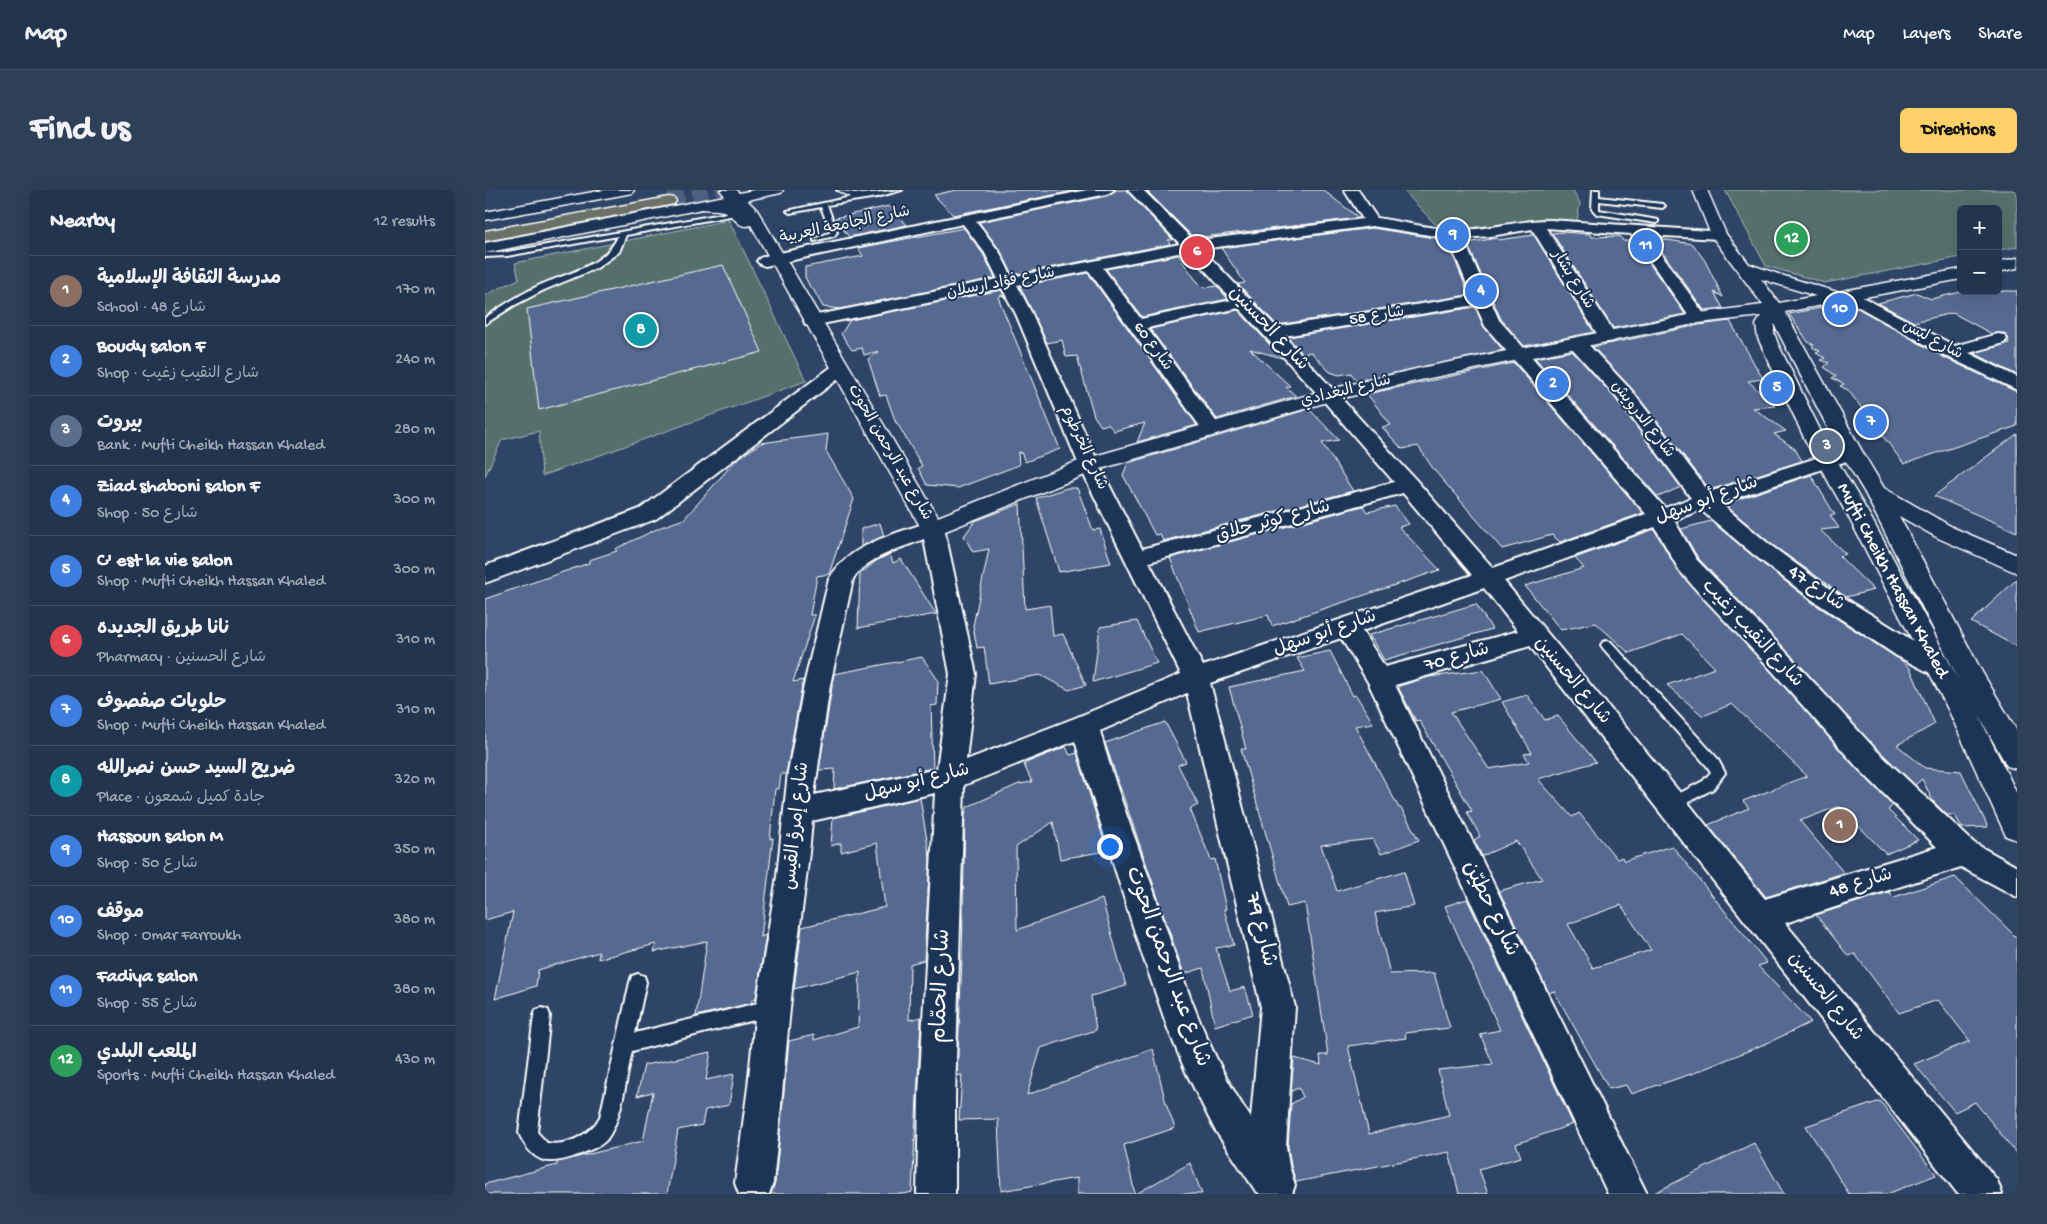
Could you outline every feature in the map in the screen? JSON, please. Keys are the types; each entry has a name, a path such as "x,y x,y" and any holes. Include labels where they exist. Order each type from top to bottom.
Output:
{"highway":[{"path":"485,227 672,201"},
{"path":"485,236 672,201"}],"street":[{"path":"485,216 627,190"},
{"path":"485,248 672,201 702,197 725,207 738,203 754,203 775,190"},
{"name":"شارع الجامعة العربية","path":"771,259 1107,190"},
{"name":"شارع الحسنين","path":"1135,190 1191,246 1329,395 1489,579 1672,804 1759,916 1983,1194"},
{"path":"1351,190 1372,222"},
{"name":"Mufti Cheikh Hassan Khaled","path":"1700,190 1719,235 1774,309 1875,493 1972,678 2017,757"},
{"name":"شارع عبد الرحمن الحوت","path":"738,203 835,373 918,528 963,674 950,778"},
{"name":"شارع الخرطوم","path":"967,219 992,253 1024,314 1089,465 1196,678"},
{"name":"شارع فؤاد ارسلان","path":"812,321 1191,246 1372,222 1454,234 1491,232 1536,224 1719,235"},
{"name":"شارع بشار","path":"1536,224 1608,337"},
{"path":"1636,230 1699,318"},
{"name":"شارع النقيب زغيب","path":"1454,234 1491,322 1661,517 1687,564 1776,658 1866,758 1963,853 2017,884"},
{"name":"شارع عبد الرحمن الحوت","path":"771,259 812,321 888,486"},
{"path":"2002,266 2017,263"},
{"name":"شارع 60","path":"1093,265 1211,428"},
{"path":"1744,268 1789,284 1843,296"},
{"name":"شارع البغدادي","path":"918,528 1089,465 1329,395 1699,318 1774,309 1957,275"},
{"name":"شارع لبس","path":"1843,296 2017,384"},
{"name":"شارع 58","path":"1272,334 1481,299"},
{"path":"1136,325 1243,302"},
{"name":"Mufti Cheikh Hassan Khaled","path":"1774,309 1767,319 1764,331 1826,460 1859,516 1961,707 2016,823"},
{"path":"1952,352 1998,339"},
{"name":"شارع الدرويش","path":"1577,343 1624,394 1704,501"},
{"path":"485,575 647,514 835,373"},
{"name":"شارع أبو سهل","path":"798,811 950,778 1085,726 1196,678 1489,579 1704,501 1852,453"},
{"name":"شارع كوثر حلاق","path":"1137,558 1409,485"},
{"path":"1840,485 1875,493 1946,533 2017,565"},
{"name":"شارع 47","path":"1704,501 1769,556 1822,595 1899,644 1937,665"},
{"name":"شارع إمرؤ القيس","path":"754,1182 766,1087 773,1008 792,876 802,772 817,685 841,578 849,566 918,528"},
{"name":"شارع حطيّن","path":"1347,627 1379,679 1628,1194"},
{"name":"شارع 70","path":"1379,679 1534,636"},
{"name":"شارع 79","path":"1196,678 1275,989 1277,1022 1267,1146 1270,1166 1277,1190"},
{"name":"شارع عبد الرحمن الحوت","path":"1085,726 1093,758 1148,923 1189,1035 1229,1118 1277,1190"},
{"name":"شارع الحمّام","path":"936,1194 937,1096 950,778"},
{"name":"شارع 48","path":"1759,916 1963,853"}],"lane":[{"path":"844,190 857,197"},
{"path":"790,211 899,190"},
{"path":"1596,190 1595,209 1603,214 1656,221"},
{"path":"1596,199 1662,206"},
{"path":"485,256 623,234 738,203"},
{"path":"816,240 833,236 834,232 823,204"},
{"path":"485,322 510,304 541,288 594,266 615,250 623,234"},
{"path":"1607,645 1712,762 1718,773 1709,785 1672,804"},
{"path":"541,1016 528,1133 532,1144 550,1154 565,1152 588,1142 600,1134 608,1120 638,982"},
{"path":"624,1044 773,1008"}],"green space":[{"path":"1403,190 1573,190 1580,203 1577,221 1544,218 1467,229 1435,224"},
{"path":"1725,190 2017,190 2017,247 2002,249 2002,205 1957,205 1957,258 1825,283 1766,266"},
{"path":"729,220 806,381 542,476 539,431 502,440 485,476 485,295 519,279 515,263"}],"building":[{"path":"956,190 1078,190 953,215 934,195"},
{"path":"1116,190 1126,190 1173,240 1168,240 1170,244 1013,275 1001,252 979,222 1107,196"},
{"path":"1146,190 1323,190 1359,218 1194,238"},
{"path":"889,206 907,225 849,237 835,218"},
{"path":"964,228 983,254 995,278 840,309 823,307 805,277 805,267 863,256 858,248"},
{"path":"1372,228 1447,240 1469,295 1277,325 1238,284 1245,283 1221,248"},
{"path":"1552,233 1590,234 1592,237 1620,236 1623,241 1631,241 1634,247 1637,246 1685,314 1613,328"},
{"path":"1534,235 1594,332 1524,346 1501,319 1467,243"},
{"path":"1653,239 1693,244 1705,261 1723,297 1714,292 1723,308 1704,310"},
{"path":"1178,255 1204,288 1217,286 1228,299 1142,317 1106,269"},
{"path":"723,265 762,352 539,410 527,309"},
{"path":"1088,273 1197,425 1137,442 1145,423 1114,431 1108,424 1101,426 1094,416 1077,356 1066,357 1062,340 1047,343 1020,286"},
{"path":"1001,290 1007,300 1002,295 998,297 1060,449 1025,462 1021,452 1018,453 1019,465 958,488 927,485 918,468 922,466 896,423 886,395 880,396 868,359 879,351 864,355 862,348 852,350 841,334 850,320"},
{"path":"2002,291 2017,291 2017,375 1974,353 2009,343 2004,333 1992,334 1953,313 1914,322 1878,303 1917,293 1931,299 1957,293 1957,295 2002,295"},
{"path":"1831,306 1841,313 1858,308 1945,358 2017,392 2017,426 1904,464 1848,390 1840,386 1844,384 1832,378 1836,376 1824,367 1829,363 1821,360 1825,358 1816,353 1820,351 1812,347 1814,345 1808,342 1789,314"},
{"path":"1475,307 1484,327 1503,350 1357,381 1351,373 1339,375 1330,372 1311,352 1303,354 1288,337"},
{"path":"1238,310 1282,358 1250,349 1290,386 1286,387 1296,396 1217,419 1150,329"},
{"path":"1730,321 1763,379 1748,381 1775,406 1753,408 1786,431 1774,434 1795,449 1802,461 1710,490 1632,389 1593,347 1699,325"},
{"path":"1572,351 1616,399 1681,487 1658,497 1535,358"},
{"path":"1514,363 1643,513 1560,542 1552,535 1502,549 1434,470 1418,446 1402,449 1382,427 1391,425 1367,394"},
{"path":"1309,409 1339,440 1322,443 1353,491 1163,541 1160,534 1155,535 1123,475 1128,463"},
{"path":"828,434 826,451 854,499 829,574 817,576 810,615 815,615 793,682 803,680 786,774 781,774 779,789 775,789 770,839 773,838 761,937 766,935 756,998 752,999 752,1003 696,1016 707,941 654,952 656,944 598,959 599,952 538,970 536,986 495,999 513,912 485,920 485,599 589,563 589,560 617,551 615,549 661,527 684,519 736,460 761,443"},
{"path":"2017,434 2017,532 1934,496"},
{"path":"1811,475 1835,515 1830,515 1839,528 1820,530 1846,554 1839,556 1874,590 1846,597 1771,544 1724,504"},
{"path":"1067,488 1077,488 1093,530 1100,529 1111,563 1059,572 1036,498"},
{"path":"1020,504 1025,609 1050,605 1053,636 1063,634 1086,685 1069,690 1040,675 989,684 984,647 977,648 973,626 989,549 973,552 964,536 975,521"},
{"path":"1363,506 1367,512 1395,506 1409,524 1399,527 1440,570 1272,626 1268,615 1199,632 1170,558"},
{"path":"1711,521 1813,603 1910,668 1935,724 1897,745 1925,768 1961,771 1988,827 1962,828 1955,815 1947,815 1933,801 1922,779 1915,785 1877,749 1698,558 1681,529"},
{"path":"880,523 884,536 861,547 861,529"},
{"path":"1654,529 1678,571 1766,666 1855,767 1893,805 1888,810 1918,840 1886,854 1839,806 1800,821 1844,873 1766,897 1708,825 1749,808 1743,801 1807,776 1732,704 1703,716 1667,685 1715,668 1682,634 1629,653 1596,623 1561,630 1525,586 1584,568 1575,558"},
{"path":"890,554 893,563 901,559 936,614 858,628 860,574 876,561"},
{"path":"2017,579 2017,647 1971,622"},
{"path":"1476,604 1492,629 1384,660 1369,635"},
{"path":"1137,621 1157,663 1093,682 1100,627"},
{"path":"1330,651 1353,696 1356,695 1373,723 1355,726 1399,808 1401,808 1419,840 1381,854 1373,839 1321,845 1337,891 1404,871 1414,906 1375,913 1390,974 1434,973 1450,1028 1405,1033 1406,1038 1348,1046 1369,1134 1449,1115 1438,1070 1493,1064 1480,1034 1500,1030 1445,906 1467,899 1573,1124 1516,1144 1521,1157 1479,1169 1488,1194 1459,1194 1449,1152 1296,1182 1291,1166 1288,1146 1291,1104 1303,1097 1299,1088 1291,1091 1294,1058 1321,1065 1320,1055 1328,1055 1305,903 1287,907 1241,749 1246,749 1229,687 1305,671 1297,658"},
{"path":"922,657 938,680 937,705 931,706 933,768 834,789 835,769 819,770 834,674"},
{"path":"1483,670 1501,699 1451,712 1489,769 1529,762 1524,754 1532,753 1502,702 1527,695 1545,720 1558,716 1596,762 1538,779 1572,817 1579,813 1617,859 1622,857 1624,861 1672,846 1767,963 1758,966 1811,1022 1772,1041 1694,1073 1631,1094 1626,1085 1609,1089 1554,991 1549,993 1499,891 1542,879 1516,841 1482,856 1474,840 1480,836 1467,812 1472,811 1419,720 1416,721 1399,689 1399,686 1429,677","holes":["1621,905 1651,950 1593,968 1568,924"]},
{"path":"1165,722 1186,762 1178,765 1198,805 1190,809 1211,860 1215,859 1226,909 1224,909 1234,945 1216,948 1230,991 1245,987 1253,1014 1215,1026 1203,968 1184,974 1105,743"},
{"path":"1066,747 1070,755 1077,753 1107,851 1060,859 1053,822 1016,847 1017,930 1102,899 1126,986 1091,996 1096,1030 1041,1048 1027,1095 1153,1049 1166,1104 1175,1128 1124,1145 1135,1194 1077,1194 1077,1178 1001,1191 998,1119 959,1120 962,1075 957,1076 965,815 967,807 1019,784 1032,782 1024,765"},
{"path":"920,798 930,858 924,960 910,964 909,1020 921,1017 912,1192 904,1194 771,1194 775,1183 789,1041 814,1035 814,1040 858,1027 860,972 794,989 802,927 885,907 877,843 841,852 841,843 831,846 833,818"},
{"path":"1955,877 2017,938 2017,1154 1975,1102 1955,1112 1914,1064 1970,1041 1938,1000 1899,1013 1855,954 1848,956 1816,915 1889,892 1894,897"},
{"path":"711,1052 706,1080 734,1074 729,1105 705,1110 702,1125 678,1130 667,1194 485,1194 485,1184 557,1165 557,1162 643,1141 653,1092 637,1096 644,1065"},
{"path":"1880,1101 1936,1175 1887,1194 1849,1194 1806,1126"},
{"path":"1754,1143 1784,1194 1652,1194"},
{"path":"1190,1163 1202,1194 1136,1194 1178,1170"}],"tunnel":[{"path":"669,201 724,190"}],"place":[{"name":"Hassoun salon M","path":"1453,235"},
{"name":"الملعب البلدي","path":"1792,239"},
{"name":"Fadiya salon","path":"1646,246"},
{"name":"نانا طريق الجديده","path":"1197,252"},
{"name":"Ziad shaboni salon F","path":"1481,291"},
{"name":"موقف","path":"1840,309"},
{"name":"ضريح السيد حسن نصرالله","path":"641,330"},
{"name":"Boudy salon F","path":"1553,384"},
{"name":"C' est la vie salon","path":"1777,388"},
{"name":"حلويات صفصوف","path":"1871,422"},
{"name":"بيروت","path":"1827,446"},
{"name":"مدرسة الثقافة الإسلامية","path":"1840,825"}]}
